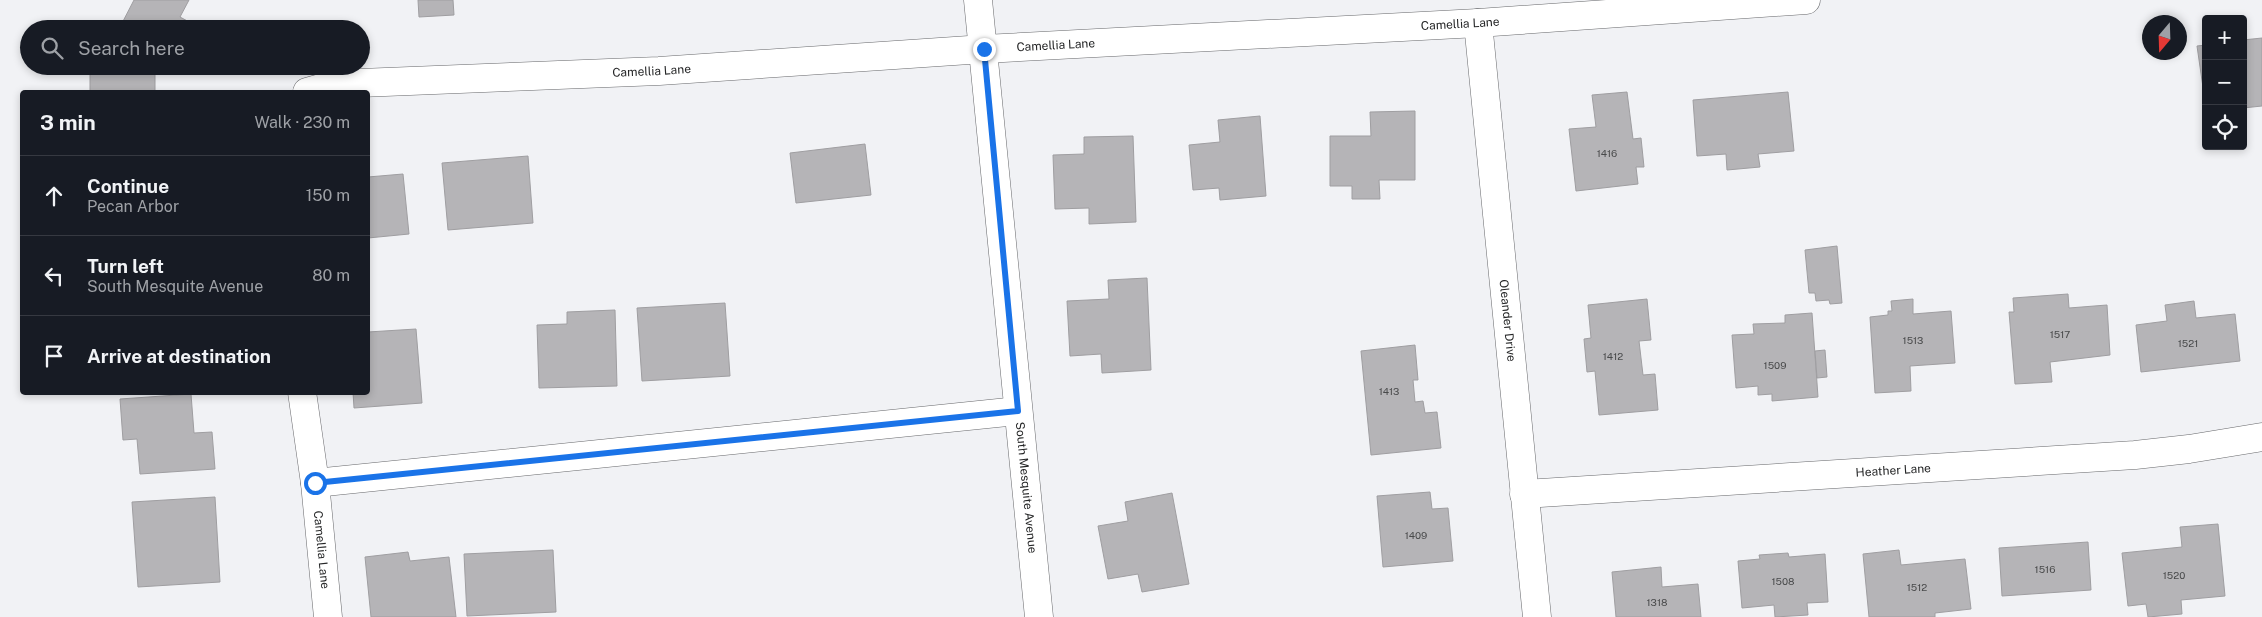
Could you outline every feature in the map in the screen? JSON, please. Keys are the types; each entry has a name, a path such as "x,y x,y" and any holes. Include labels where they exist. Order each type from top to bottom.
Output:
{"street":[{"name":"South Mesquite Avenue","path":"978,0 1039,617"},
{"name":"Camellia Lane","path":"314,90 336,84 659,70 984,49 1478,23 1806,0"},
{"name":"Oleander Drive","path":"1478,23 1537,617"},
{"name":"Camellia Lane","path":"302,395 315,483 328,617"},
{"path":"315,483 1018,411"},
{"name":"Heather Lane","path":"1524,494 2135,455 2189,449 2262,437"}],"building":[{"path":"134,0 189,0 180,17 186,20 124,20"},
{"path":"418,0 453,0 454,15 419,17"},
{"path":"2262,38 2262,106 2247,108 2247,40"},
{"path":"2202,45 2202,80 2197,46"},
{"path":"90,75 155,75 155,90 90,90"},
{"path":"1627,92 1633,139 1641,138 1644,167 1636,167 1638,184 1576,191 1569,129 1596,127 1592,95"},
{"path":"1788,92 1794,151 1758,154 1760,167 1727,170 1726,154 1697,156 1693,100"},
{"path":"1415,111 1415,180 1379,180 1380,199 1352,199 1352,186 1330,186 1330,136 1371,136 1370,112"},
{"path":"1260,116 1266,196 1220,200 1219,188 1193,190 1189,145 1220,142 1218,120"},
{"path":"1133,136 1136,222 1089,224 1089,208 1055,209 1053,155 1084,154 1084,137"},
{"path":"865,144 871,195 796,203 790,153"},
{"path":"528,156 533,223 448,230 442,163"},
{"path":"403,174 409,234 370,238 370,177"},
{"path":"1837,246 1842,303 1830,304 1829,300 1816,301 1815,293 1809,293 1805,250"},
{"path":"1147,278 1151,370 1102,373 1101,354 1070,356 1067,301 1109,299 1108,280"},
{"path":"2068,294 2069,308 2107,305 2110,355 2050,362 2052,382 2015,384 2009,312 2014,312 2013,298"},
{"path":"1647,299 1651,340 1639,341 1643,375 1655,374 1658,410 1599,415 1595,371 1587,372 1584,339 1591,338 1588,305"},
{"path":"1913,299 1913,314 1951,311 1955,363 1910,366 1911,391 1875,393 1870,317 1888,315 1888,311 1892,311 1891,301"},
{"path":"2194,301 2196,318 2235,314 2240,361 2141,372 2136,325 2167,321 2165,305"},
{"path":"725,303 730,376 642,381 637,308"},
{"path":"615,310 617,386 539,388 537,325 567,324 567,312"},
{"path":"1812,313 1818,397 1772,401 1772,394 1758,395 1758,386 1736,388 1732,335 1754,334 1753,324 1785,323 1785,315"},
{"path":"416,329 422,403 354,408 353,395 370,395 370,332"},
{"path":"1415,345 1418,380 1413,380 1415,402 1423,401 1425,413 1437,412 1441,448 1371,455 1361,351"},
{"path":"1825,350 1827,377 1817,378 1815,351"},
{"path":"191,395 194,433 212,432 215,469 140,474 137,439 123,440 120,399"},
{"path":"1430,492 1432,509 1448,508 1453,561 1383,567 1377,496"},
{"path":"1172,493 1189,584 1142,592 1138,574 1108,579 1098,526 1128,521 1125,502"},
{"path":"215,497 220,582 138,587 132,502"},
{"path":"2218,524 2225,596 2181,600 2182,614 2148,617 2146,604 2128,606 2122,553 2182,547 2180,527"},
{"path":"2088,542 2091,590 2002,596 1999,548"},
{"path":"553,550 556,612 467,616 464,554"},
{"path":"1899,550 1901,565 1965,559 1971,609 1935,613 1935,617 1869,617 1863,554"},
{"path":"408,552 410,561 449,557 456,617 371,617 365,557"},
{"path":"1788,553 1789,557 1825,554 1828,602 1807,603 1808,615 1775,617 1774,605 1742,608 1738,561 1760,559 1759,555"},
{"path":"1661,567 1662,587 1698,584 1701,617 1616,617 1612,572"}],"route":[{"path":"315,483 1018,411 984,49"}]}
